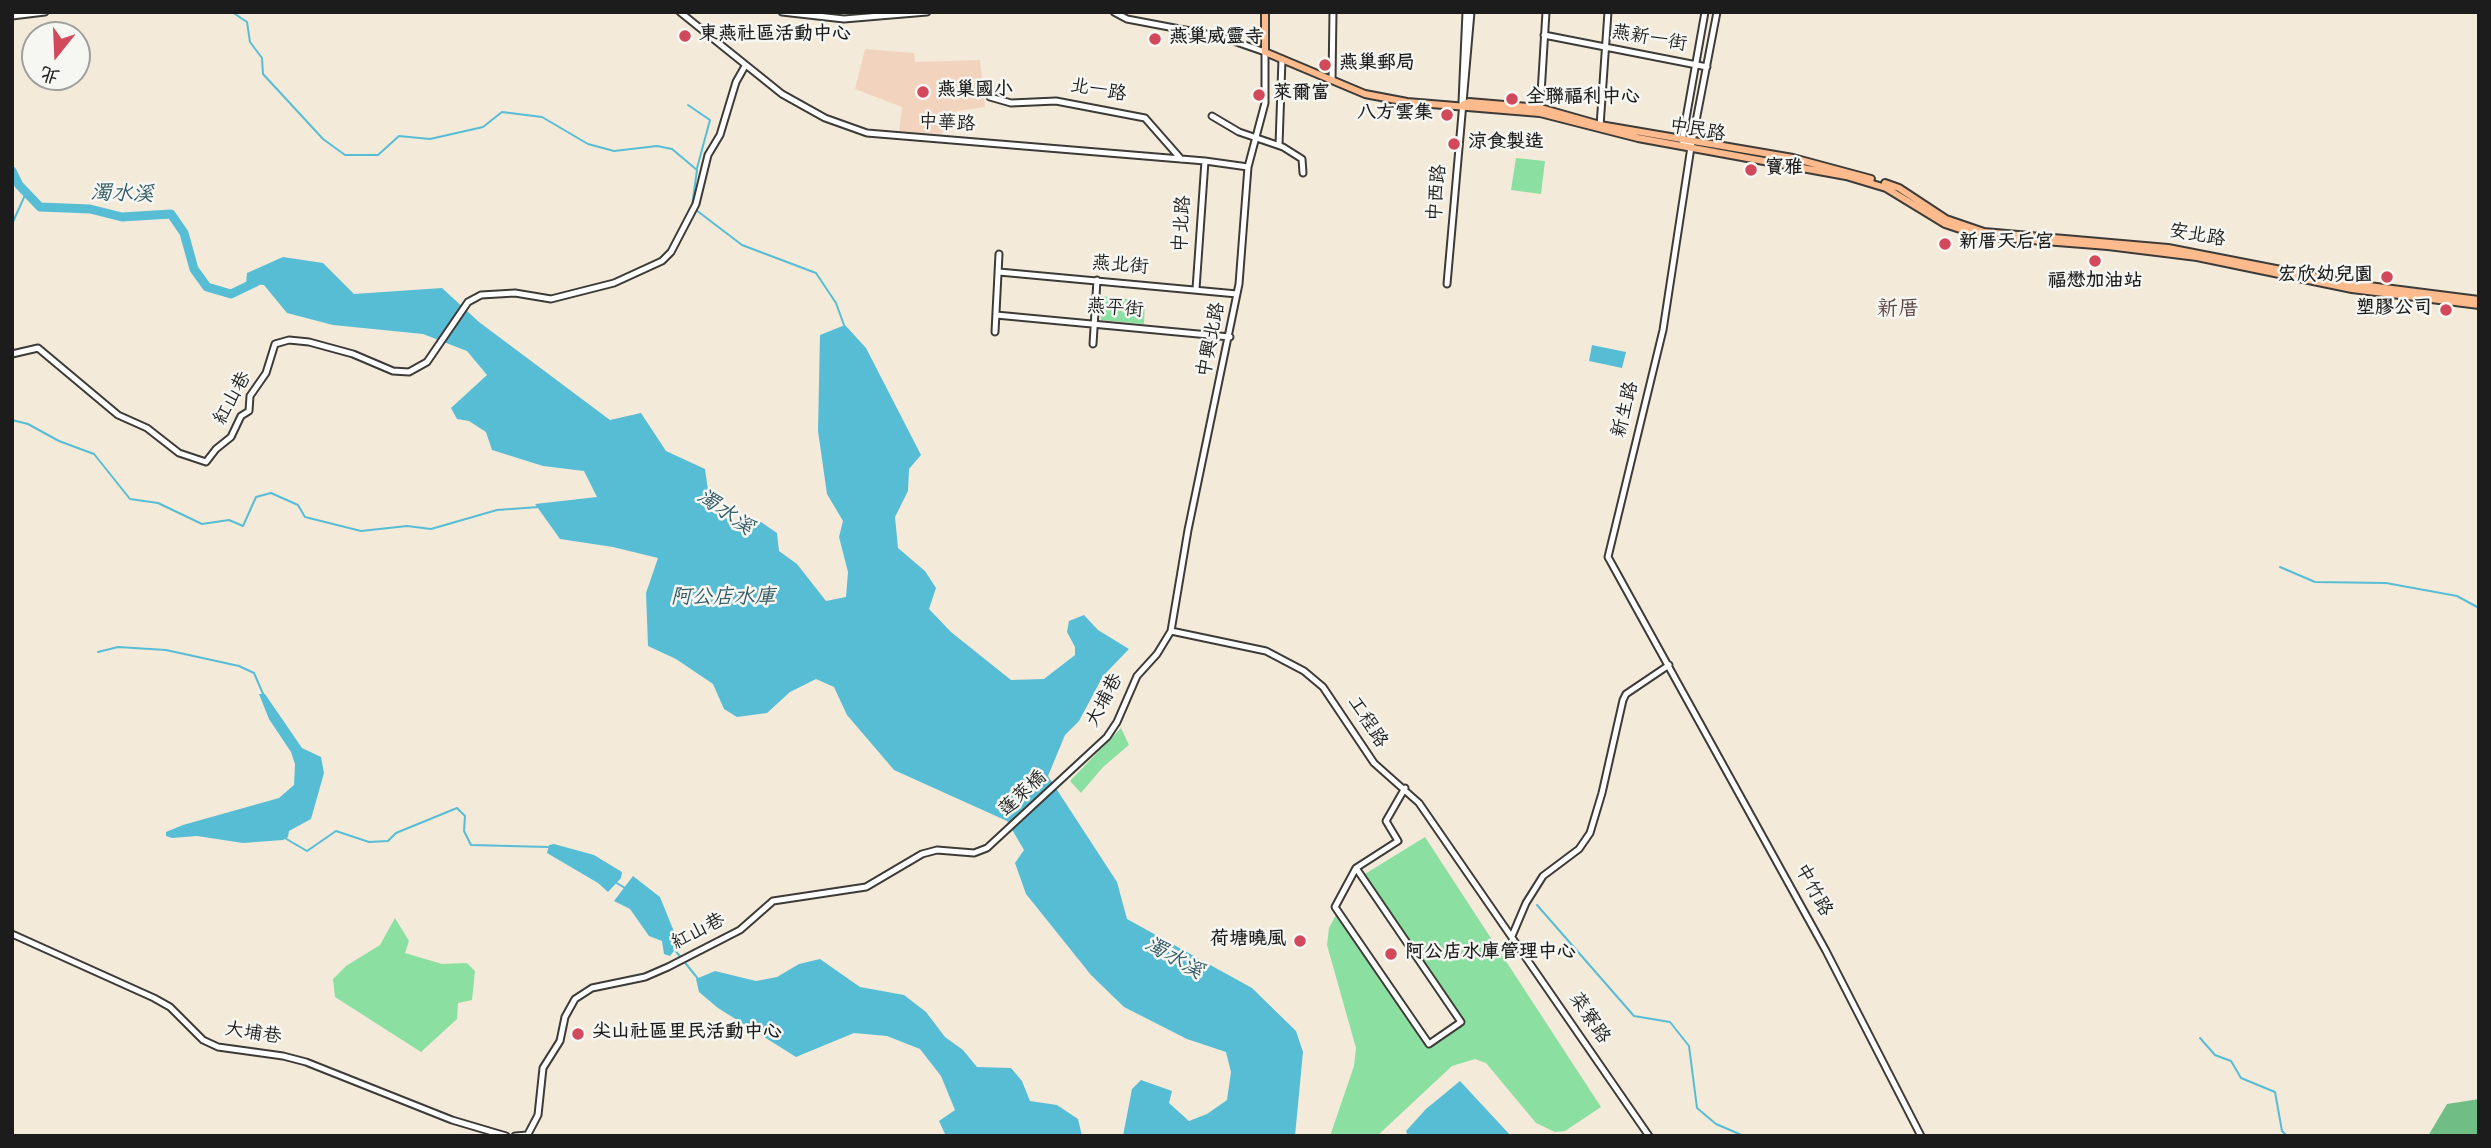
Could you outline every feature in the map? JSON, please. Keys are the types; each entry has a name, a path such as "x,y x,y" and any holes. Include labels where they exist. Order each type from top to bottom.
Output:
{"main road":[{"path":"1265,12 1265,52"},
{"name":"中民路","path":"1265,52 1365,93 1462,105 1540,110 1600,127 1853,178 1886,188 1919,208"},
{"name":"中民路","path":"1600,127 1848,170 1899,188 1914,199"},
{"name":"安北路","path":"1914,199 1946,219 1984,232 2168,248 2353,284 2479,303"},
{"name":"安北路","path":"1919,208 1954,228 1981,236 2108,246 2197,257 2352,289 2479,303"}],"street":[{"path":"12,16 46,12"},
{"name":"中華路","path":"680,12 746,66 803,107 867,133 1205,160 1248,167"},
{"path":"782,12 844,19 927,12"},
{"name":"中民路","path":"1114,12 1127,19 1222,37 1265,52"},
{"path":"1332,80 1333,12"},
{"name":"中西路","path":"1447,284 1468,12"},
{"path":"1540,110 1546,12"},
{"path":"1600,127 1608,12"},
{"path":"1682,141 1705,12"},
{"name":"新生路","path":"1669,665 1608,557 1663,330 1692,145 1717,12"},
{"name":"燕新一街","path":"1544,35 1707,66"},
{"name":"中興北路","path":"1171,631 1188,530 1237,294 1248,167 1265,103 1265,52"},
{"path":"1279,145 1282,59"},
{"name":"紅山巷","path":"12,355 38,348 118,415 147,428 178,453 206,462 216,449 231,437 241,416 249,411 252,391 266,373 275,344 289,340 309,342 353,354 402,373 427,362 468,302 494,292 551,299 626,278 667,257 696,204 708,155 720,135 736,82 746,66"},
{"name":"北一路","path":"990,97 1011,103 1056,101 1145,117 1181,159"},
{"path":"1212,116 1230,128 1279,145 1302,159 1303,173"},
{"name":"中北路","path":"1196,289 1205,160"},
{"path":"995,332 999,254"},
{"name":"燕北街","path":"999,272 1237,294"},
{"path":"1093,344 1097,280"},
{"name":"燕平街","path":"996,315 1230,337"},
{"name":"大埔巷","path":"1063,779 1107,737 1117,722 1137,676 1157,654 1171,631"},
{"name":"工程路","path":"1171,631 1266,651 1304,671 1323,687 1374,763 1405,788 1512,936"},
{"path":"1512,936 1543,876 1579,849 1590,833 1626,694 1669,665"},
{"name":"中竹路","path":"1669,665 1826,951 1921,1136"},
{"name":"蓬萊橋","path":"1006,833 1063,779"},
{"path":"1356,868 1461,1022 1429,1044 1335,907 1356,868 1398,841 1386,821 1405,788"},
{"name":"紅山巷","path":"527,1135 537,1115 543,1068 560,1041 565,1017 575,999 592,988 645,977 740,930 773,901 866,887 922,854 937,850 974,853 987,848 1006,833"},
{"name":"大埔巷","path":"12,934 154,998 170,1007 203,1040 218,1047 306,1062 452,1120 506,1136"},
{"name":"菜寮路","path":"1512,936 1648,1136"},
{"path":"515,1136 527,1135"}],"shaded area":[{"name":"燕巢國小","path":"865,49 914,53 915,62 980,60 985,107 957,111 945,118 942,134 899,132 902,107 855,89"}],"green space":[{"path":"1516,158 1545,161 1541,194 1511,190"},
{"path":"1100,296 1145,301 1144,324 1101,320"},
{"path":"1121,728 1129,745 1103,767 1081,793 1070,781"},
{"path":"1425,837 1601,1107 1565,1131 1555,1132 1536,1123 1486,1063 1475,1059 1452,1066 1377,1136 1330,1136 1354,1066 1356,1048 1327,945 1329,928 1336,915 1426,1047 1465,1021 1365,874"},
{"path":"395,918 409,941 405,953 442,964 467,963 475,971 472,1000 458,1003 457,1019 421,1052 335,997 333,979 346,966 380,945"},
{"path":"2479,1099 2479,1136 2428,1136 2447,1104"}],"water":[{"name":"阿公店水庫","path":"283,257 323,263 354,294 442,288 479,322 610,420 641,413 666,451 705,469 711,511 736,523 761,522 777,533 779,551 797,564 826,601 846,597 848,572 839,537 843,521 827,494 818,431 820,335 845,325 866,348 921,455 909,469 908,491 895,517 898,548 925,571 936,588 929,609 951,632 1011,680 1044,679 1075,655 1075,647 1067,632 1069,621 1084,615 1098,630 1129,649 1103,676 1079,721 1065,735 1048,776 1117,882 1127,919 1252,988 1296,1031 1303,1052 1295,1136 1123,1136 1132,1089 1141,1080 1172,1091 1169,1103 1189,1121 1207,1114 1227,1100 1231,1072 1226,1052 1187,1039 1124,1007 1091,975 1026,894 1015,863 1024,850 1007,821 894,770 847,715 834,687 816,679 790,692 767,713 737,717 724,709 713,684 676,659 648,646 646,593 658,558 613,547 560,539 535,504 597,497 584,471 543,466 492,450 486,432 469,421 457,419 451,408 487,375 467,351 423,334 333,325 287,313 264,285 246,284 247,273"},
{"path":"1592,345 1626,352 1622,368 1589,361"},
{"path":"259,694 265,694 302,748 321,757 324,773 311,819 289,831 288,837 283,840 243,843 197,836 166,836 166,832 183,825 279,798 294,785 295,764 291,752 269,719"},
{"path":"549,845 594,855 622,872 621,878 608,892 598,883 547,853"},
{"path":"633,876 660,897 677,939 678,946 670,956 664,954 662,941 649,936 630,909 614,901"},
{"path":"820,959 860,987 904,995 926,1012 945,1037 963,1050 977,1067 1011,1068 1022,1081 1030,1101 1057,1105 1078,1119 1082,1136 946,1136 939,1121 955,1110 941,1076 920,1049 887,1036 854,1033 796,1057 718,1008 699,992 696,979 715,971 756,981 777,977 799,964"},
{"path":"1460,1081 1511,1136 1408,1136 1406,1131 1426,1109"}],"waterway":[{"path":"232,12 247,22 250,42 262,58 263,74 323,139 345,155 378,155 399,136 430,139 483,127 502,112 542,117 588,144 614,151 657,146 672,149 697,170 692,206"},
{"path":"688,105 710,120 697,168"},
{"name":"濁水溪","path":"12,171 19,185 40,207 90,209 122,217 171,214 184,233 194,269 207,287 231,294 256,282"},
{"path":"12,224 26,193"},
{"path":"696,210 742,245 816,273 836,303 844,325"},
{"path":"12,420 28,424 59,441 94,454 130,499 158,503 202,524 229,520 243,526 256,497 271,493 298,505 305,517 361,531 407,526 431,529 497,510 539,507"},
{"path":"2280,567 2315,582 2386,583 2457,596 2479,608"},
{"path":"98,652 118,647 166,650 239,666 254,673 264,696"},
{"path":"283,837 307,851 336,831 369,842 388,841 396,833 457,808 465,816 464,831 471,845 548,847"},
{"path":"615,882 625,888"},
{"path":"1537,905 1634,1016 1670,1022 1689,1046 1697,1108 1716,1124 1744,1136"},
{"path":"674,949 699,980"},
{"path":"2200,1038 2215,1055 2231,1061 2241,1078 2275,1092 2282,1131 2287,1136"}],"place":[{"name":"東燕社區活動中心","path":"685,36"},
{"name":"燕巢威靈寺","path":"1155,39"},
{"name":"燕巢郵局","path":"1325,65"},
{"name":"燕巢國小","path":"923,92"},
{"name":"萊爾富","path":"1259,95"},
{"name":"全聯福利中心","path":"1512,99"},
{"name":"八方雲集","path":"1447,115"},
{"name":"涼食製造","path":"1454,144"},
{"name":"寶雅","path":"1751,170"},
{"name":"新厝天后宮","path":"1945,244"},
{"name":"福懋加油站","path":"2095,261"},
{"name":"宏欣幼兒園","path":"2387,277"},
{"name":"塑膠公司","path":"2446,310"},
{"name":"荷塘曉風","path":"1300,941"},
{"name":"阿公店水庫管理中心","path":"1391,954"},
{"name":"尖山社區里民活動中心","path":"578,1034"}],"district":[{"name":"新厝","path":"1898,311"}]}
